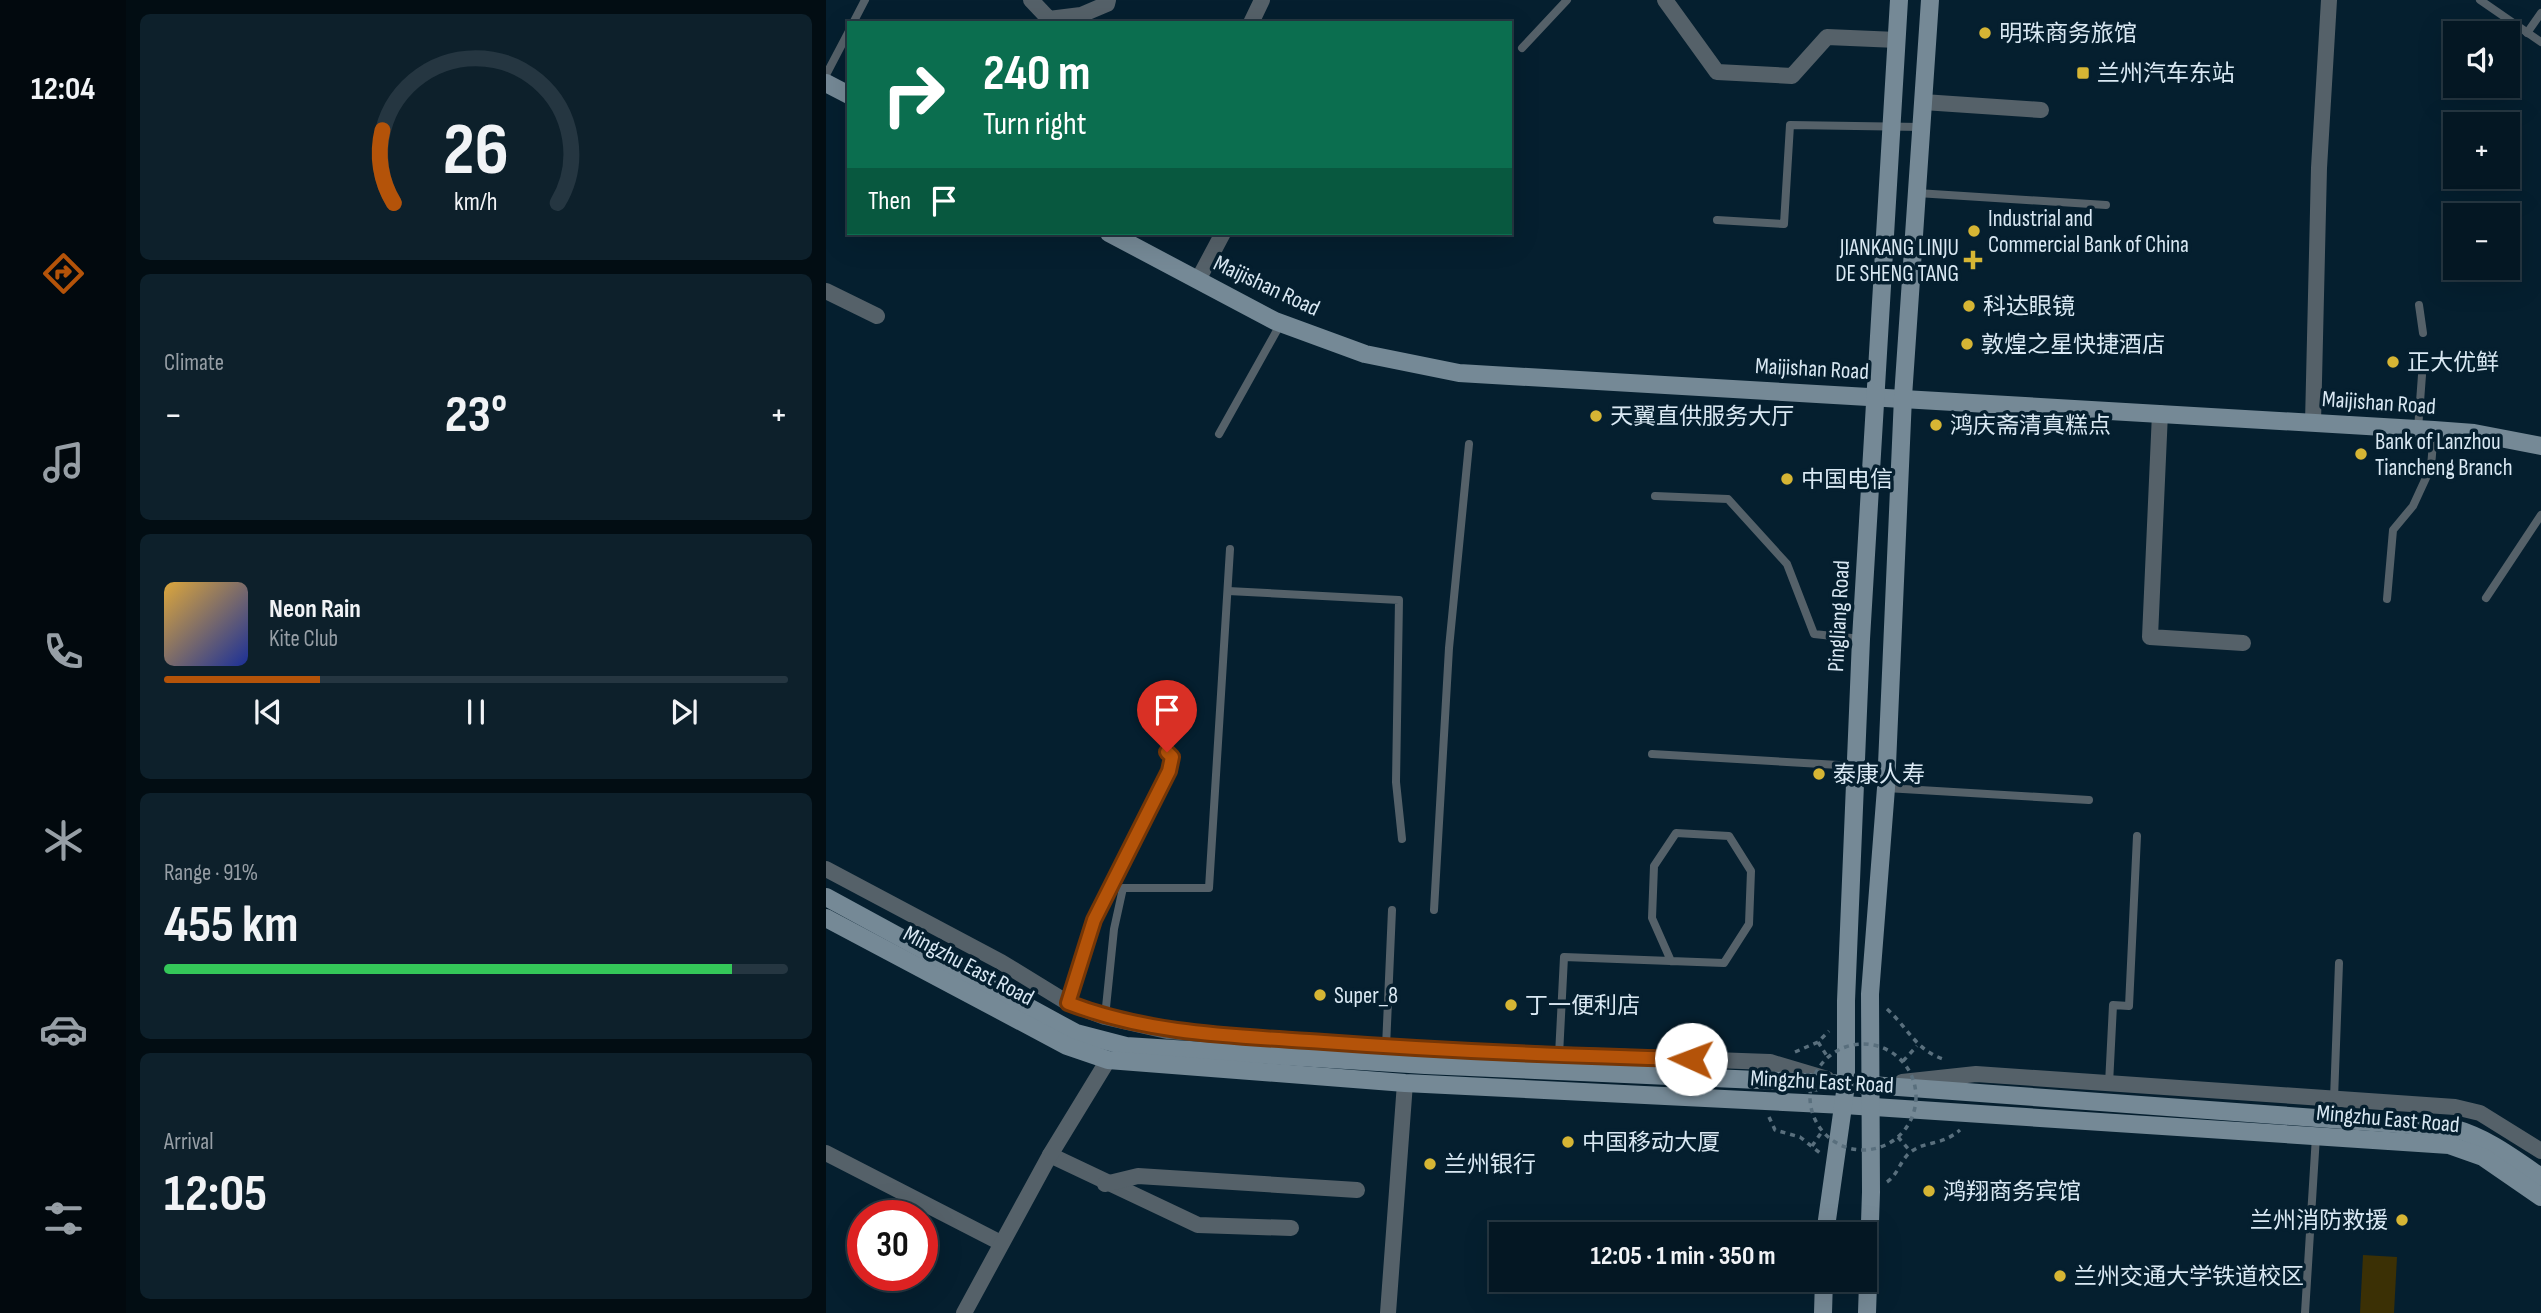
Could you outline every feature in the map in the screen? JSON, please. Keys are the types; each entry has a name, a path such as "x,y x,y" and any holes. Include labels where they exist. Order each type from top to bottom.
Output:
{"street":[{"path":"1031,0 1049,19 1081,15 1107,4 1108,0"},
{"path":"1252,21 1262,0"},
{"path":"1665,0 1717,72 1792,76 1827,37 1897,40"},
{"name":"Pingliang Road","path":"1827,1222 1846,1085 1846,1001 1861,639 1899,0"},
{"path":"1867,1313 1871,1192 1870,994 1886,788 1903,397 1930,0"},
{"path":"2313,423 2319,168 2329,0"},
{"path":"826,83 847,94"},
{"path":"1923,102 2041,110"},
{"name":"Maijishan Road","path":"1113,235 1281,323 1365,354 1459,373 1874,395 2473,433 2541,446"},
{"path":"1198,280 1222,235"},
{"path":"826,291 877,316"},
{"path":"2160,413 2150,637 2243,643"},
{"name":"Mingzhu East Road","path":"826,869 1001,962 1068,1003 1105,1017 1167,1031 1386,1047 1770,1062 1846,1085"},
{"name":"Mingzhu East Road","path":"826,897 1076,1033 1126,1045 1425,1065 1871,1085 2452,1128 2473,1133 2494,1144 2541,1177"},
{"name":"Mingzhu East Road","path":"826,918 1067,1046 1108,1060 1405,1083 1844,1105 1978,1116 2449,1145 2483,1157 2541,1197"},
{"path":"988,984 1001,962"},
{"path":"964,1313 1050,1155 1108,1060"},
{"name":"Mingzhu East Road","path":"1871,1085 1976,1074 2455,1107 2490,1118 2541,1151"},
{"path":"1388,1313 1405,1083"},
{"path":"826,1153 1001,1243"},
{"path":"1050,1155 1105,1184 1198,1225 1291,1228"},
{"path":"1105,1184 1138,1177 1357,1190"},
{"path":"1823,1313 1824,1292"}],"lane":[{"path":"854,21 865,0"},
{"path":"1522,48 1567,0"},
{"path":"2480,0 2541,42"},
{"path":"2527,33 2541,13"},
{"path":"826,75 847,35"},
{"path":"1717,220 1784,224 1790,125 1922,127"},
{"path":"1917,193 2106,205"},
{"path":"2419,305 2423,332"},
{"path":"1219,434 1281,323"},
{"path":"2387,599 2393,530 2413,506 2431,467 2422,375"},
{"path":"1434,911 1449,648 1469,443"},
{"path":"1654,496 1728,499 1787,564 1814,634 1861,639"},
{"path":"2486,598 2541,515"},
{"path":"1105,1017 1114,929 1123,888 1209,888 1230,549"},
{"path":"1228,591 1399,600 1396,782 1402,839"},
{"path":"1068,1003 1094,920 1169,771 1172,757 1167,752"},
{"path":"1651,754 1856,766"},
{"path":"1886,788 2090,800"},
{"path":"1559,1055 1564,957 1724,963 1749,924 1751,871 1729,836 1676,834 1654,866 1652,918 1671,961"},
{"path":"2109,1084 2113,1005 2129,1006 2137,836"},
{"path":"1386,1047 1392,910"},
{"path":"2334,1099 2339,963"},
{"path":"2305,1313 2316,1136"}],"path":[{"path":"1870,994 1894,1015 1917,1046 1903,1061"},
{"path":"1818,1042 1827,1056"},
{"path":"1866,1043 1887,1048 1903,1061 1914,1079 1917,1100 1911,1120 1898,1137 1881,1147 1860,1150 1839,1145 1822,1132 1812,1114 1809,1093 1815,1073 1827,1056 1846,1046 1866,1043"},
{"path":"1763,1102 1775,1130 1800,1137 1812,1146 1822,1132"},
{"path":"1871,1192 1895,1177 1901,1163 1911,1152 1946,1141 1978,1116"},
{"path":"1898,1137 1911,1152"}],"shaded area":[{"path":"2363,1255 2397,1257 2394,1313 2360,1313"}],"place":[{"name":"明珠商务旅馆","path":"1985,33"},
{"name":"兰州汽车东站","path":"2083,73"},
{"name":"Industrial and Commercial Bank of China","path":"1974,231"},
{"name":"JIANKANG LINJU DE SHENG TANG","path":"1973,260"},
{"name":"科达眼镜","path":"1969,306"},
{"name":"敦煌之星快捷酒店","path":"1967,344"},
{"name":"正大优鲜","path":"2393,362"},
{"name":"天翼直供服务大厅","path":"1596,416"},
{"name":"鸿庆斋清真糕点","path":"1936,425"},
{"name":"Bank of Lanzhou Tiancheng Branch","path":"2361,454"},
{"name":"中国电信","path":"1787,479"},
{"name":"泰康人寿","path":"1819,774"},
{"name":"Super_8","path":"1320,995"},
{"name":"丁一便利店","path":"1511,1005"},
{"name":"中国移动大厦","path":"1568,1142"},
{"name":"兰州银行","path":"1430,1164"},
{"name":"鸿翔商务宾馆","path":"1929,1191"},
{"name":"兰州消防救援","path":"2402,1220"},
{"name":"兰州交通大学铁道校区","path":"2060,1276"}],"route":[{"path":"1167,752 1172,757 1169,771 1094,920 1068,1003 1105,1017 1167,1031 1428,1050 1691,1059"}]}
